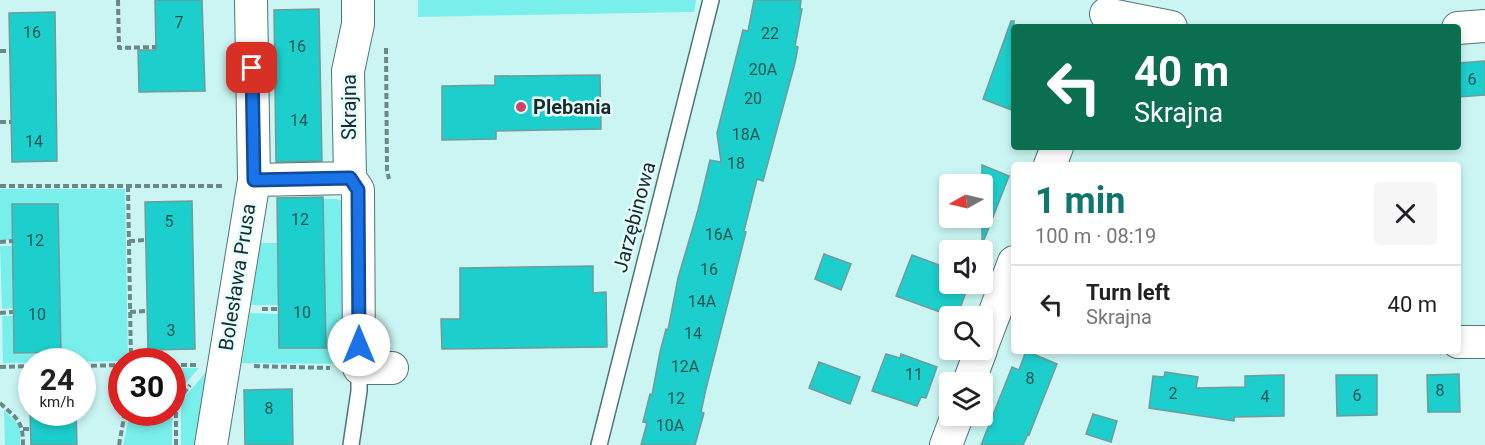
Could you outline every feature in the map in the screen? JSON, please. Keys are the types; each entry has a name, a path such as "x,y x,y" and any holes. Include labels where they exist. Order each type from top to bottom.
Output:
{"street":[{"name":"Bolesława Prusa","path":"211,445 241,183 251,0"},
{"name":"Skrajna","path":"346,368 358,190 350,178 348,71 358,24 358,0"},
{"path":"1105,14 1156,24"},
{"path":"1461,28 1485,26"},
{"path":"241,183 350,178"},
{"path":"993,322 1011,278"},
{"path":"1461,342 1485,342"},
{"path":"346,368 392,368"},
{"path":"946,445 953,426"}],"lane":[{"name":"Jarzębinowa","path":"599,445 711,0"},
{"path":"346,368 359,391 351,445"}],"path":[{"path":"118,0 119,48 156,47"},
{"path":"386,45 389,179"},
{"path":"0,51 10,51"},
{"path":"0,122 11,122"},
{"path":"0,186 241,183"},
{"path":"128,186 131,348"},
{"path":"129,241 146,240"},
{"path":"0,242 12,241"},
{"path":"130,312 147,311"},
{"path":"0,313 13,312"},
{"path":"0,367 18,366"},
{"path":"250,366 346,368"},
{"path":"186,389 194,380"},
{"path":"0,403 20,422 23,429 23,445"},
{"path":"119,445 122,426"},
{"path":"175,426 176,445"},
{"path":"23,429 31,429"}],"shaded area":[{"path":"418,0 696,0 694,12 418,17"},
{"path":"0,189 125,189 128,348 108,348 108,361 96,362 96,348 61,348 58,204 12,204 12,240 0,240"},
{"path":"323,199 337,199 345,202 349,364 242,363 250,313 278,314 280,348 326,348"},
{"path":"261,243 277,243 279,305 251,305"},
{"path":"0,246 13,246 13,308 2,309"},
{"path":"2,316 13,316 14,353 18,353 18,363 3,363"},
{"path":"186,368 199,368 186,383"},
{"path":"209,369 199,445 181,445 181,426 186,426 186,395"},
{"path":"4,410 20,426 20,445 5,445"},
{"path":"127,426 172,426 172,445 123,445"}],"building":[{"path":"155,0 202,0 205,91 139,92 138,50 156,50"},
{"path":"754,0 801,0 800,9 802,9 795,46 798,47 795,63 763,181 757,179 744,231 746,232 706,389 701,412 704,413 695,445 641,445 647,423 643,422 650,394 652,395 678,278 710,160 721,162 717,133 743,30 748,31"},
{"path":"319,9 322,161 276,162 274,10"},
{"path":"55,12 57,161 12,162 9,13"},
{"path":"1011,21 1014,21 1014,24 1011,24 1011,110 983,99"},
{"path":"1485,61 1485,95 1461,97 1461,63"},
{"name":"Plebania","path":"600,75 601,129 496,131 496,139 442,140 442,86 495,85 495,76"},
{"path":"982,165 1009,176 993,217 993,174 982,174"},
{"path":"323,197 326,348 279,348 277,198"},
{"path":"192,201 195,349 148,348 145,202"},
{"path":"12,204 58,204 61,348 18,348 18,353 14,353"},
{"path":"982,228 989,228 984,240 982,240"},
{"path":"824,254 851,264 841,290 815,279"},
{"path":"912,255 939,265 939,294 965,294 961,306 939,306 939,312 896,296"},
{"path":"593,266 593,293 606,292 607,347 442,349 441,319 460,319 460,268"},
{"path":"886,354 900,358 901,354 937,367 926,398 921,397 917,406 872,391"},
{"path":"1025,354 1033,354 1057,364 1023,445 981,445 989,426 993,426 993,415 1012,367 1019,370"},
{"path":"819,362 860,377 850,404 809,388"},
{"path":"1165,372 1198,377 1196,388 1245,387 1245,376 1284,375 1284,416 1234,417 1234,421 1149,408 1153,376 1164,377"},
{"path":"1459,374 1460,412 1428,412 1427,375"},
{"path":"1336,375 1377,375 1377,415 1337,416"},
{"path":"292,389 293,445 245,445 244,390"},
{"path":"1093,414 1117,421 1111,442 1086,434"},
{"path":"30,426 76,426 77,445 31,445"}],"place":[{"name":"Plebania","path":"521,107"}],"route":[{"path":"252,68 254,180 350,178 358,190 359,345"}]}
